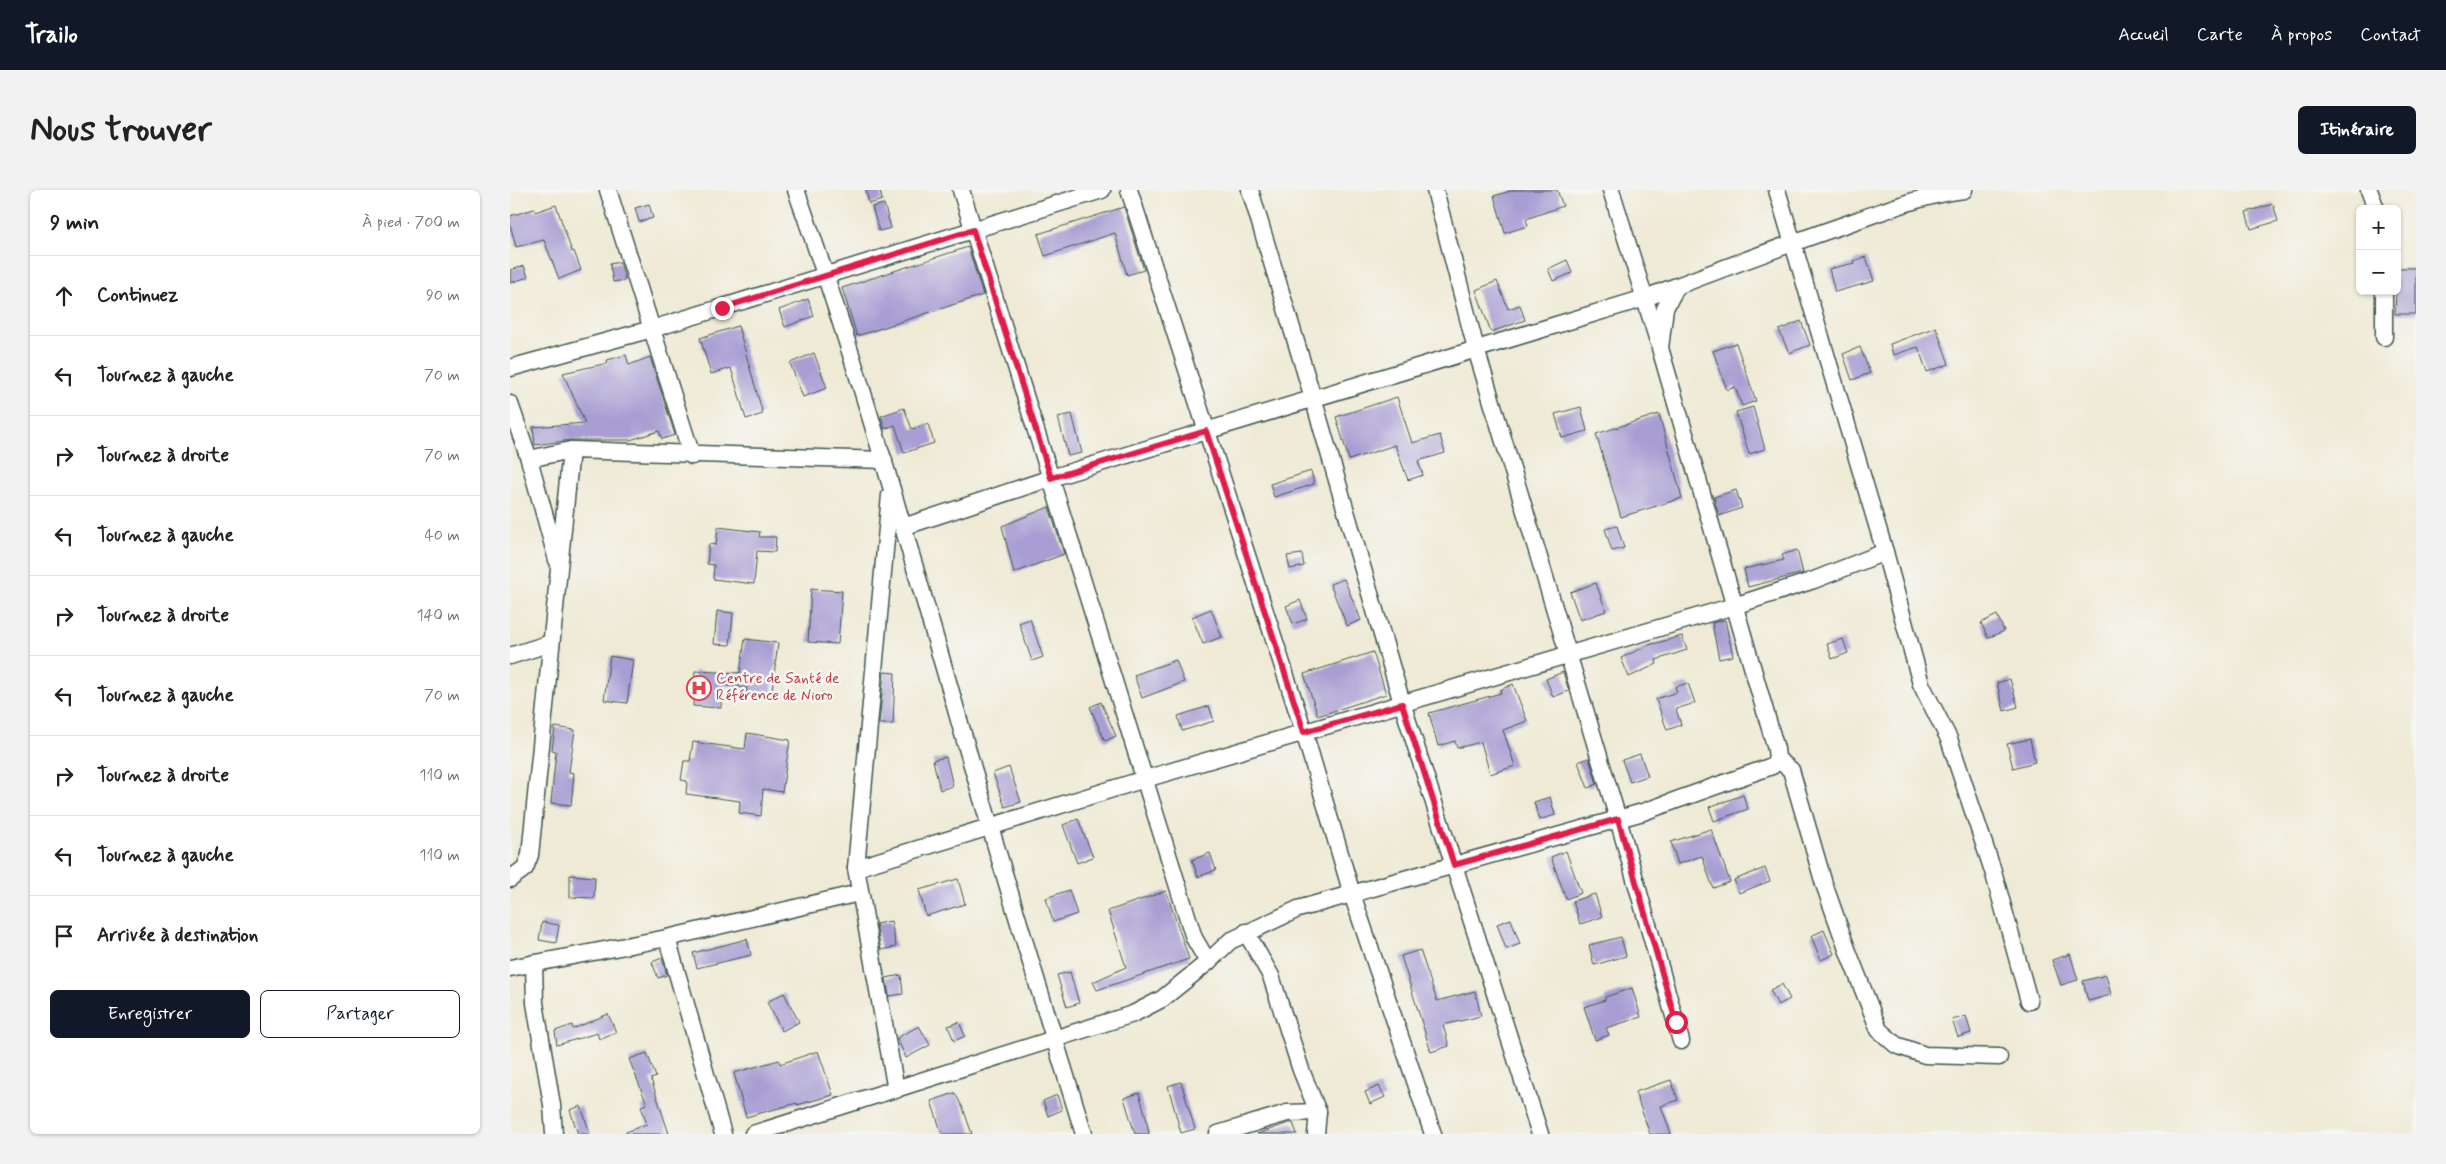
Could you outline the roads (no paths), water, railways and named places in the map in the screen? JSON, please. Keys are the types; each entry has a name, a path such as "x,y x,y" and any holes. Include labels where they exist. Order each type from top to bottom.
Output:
{"street":[{"path":"608,190 692,456"},
{"path":"796,190 827,276 892,483 989,826 1084,1134"},
{"path":"961,190 1194,938 1208,962"},
{"path":"510,368 652,329 1102,190"},
{"path":"1129,190 1304,732 1352,894 1433,1134"},
{"path":"1250,190 1402,704 1540,1134"},
{"path":"1435,190 1476,349 1618,819 1681,1041"},
{"path":"753,1134 1133,1014 1162,999 1208,962 1230,941 1298,909 1618,819 1772,766 1776,758 1776,749 1660,348 1611,190"},
{"path":"1777,190 1886,552 1920,684 1949,739 1993,871 2029,1001"},
{"path":"903,527 1051,478 1645,298 1793,242 1946,191 1964,190"},
{"path":"2369,190 2375,205"},
{"path":"1660,348 1666,308 1677,286"},
{"path":"2384,295 2384,337"},
{"path":"510,404 529,459 559,571"},
{"path":"529,459 571,450 692,456 884,460"},
{"path":"510,879 525,868 530,855 571,450"},
{"path":"892,483 856,868 896,1090"},
{"path":"856,868 989,826 1304,732 1734,606 1814,580 1886,552"},
{"path":"510,656 552,643"},
{"path":"1776,758 1791,770 1831,903 1879,1030 1896,1045 1926,1055 1999,1057"},
{"path":"510,968 667,938 859,893"},
{"path":"1246,932 1271,976 1301,1070 1318,1112 1316,1134"},
{"path":"667,938 723,1134"},
{"path":"534,963 534,1003 552,1105 554,1134"},
{"path":"1218,1134 1287,1114 1318,1112"}],"place":[{"name":"Centre de Santé de Référence de Nioro","path":"699,688"}]}
